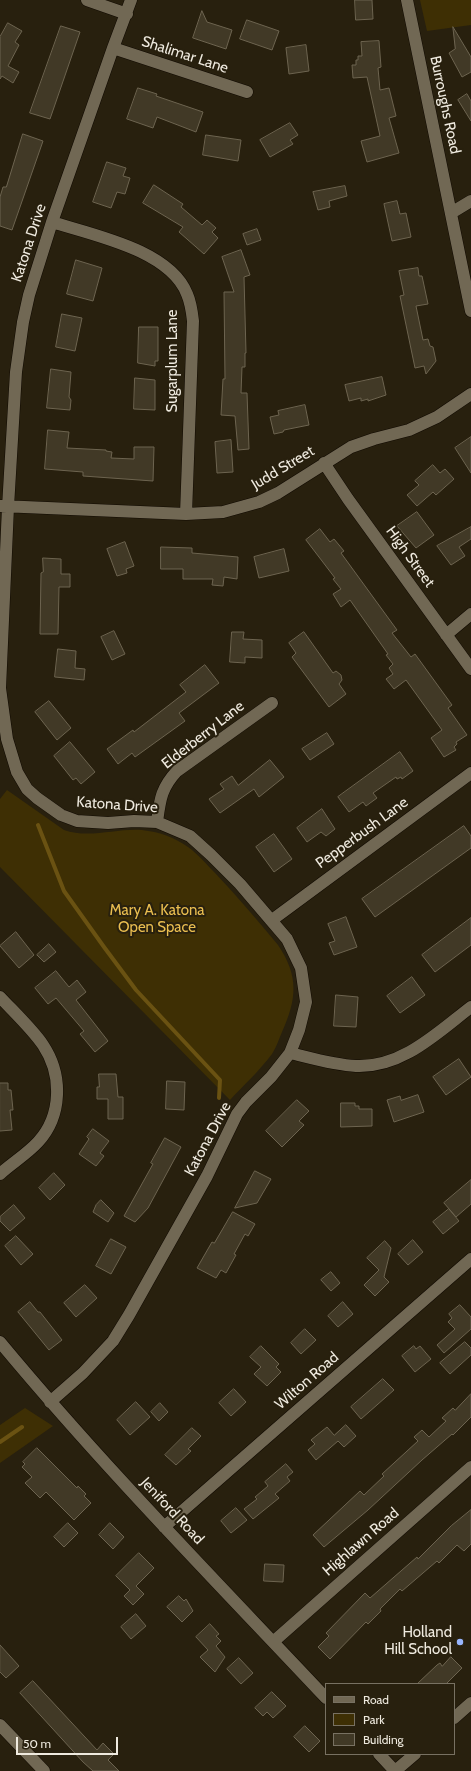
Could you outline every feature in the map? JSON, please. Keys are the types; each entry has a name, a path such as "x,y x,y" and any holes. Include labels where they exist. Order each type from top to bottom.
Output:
{"street":[{"path":"87,0 127,14"},
{"name":"Katona Drive","path":"50,1402 82,1373 113,1341 207,1176 237,1114 251,1096 271,1078 290,1053 304,1017 306,1002 302,968 296,953 287,939 240,884 190,836 157,822 134,821 108,823 77,821 60,815 27,789 17,772 11,755 0,688 4,506 16,372 23,322 29,295 52,222 113,48 132,0"},
{"name":"Burroughs Road","path":"407,0 471,311"},
{"name":"Shalimar Lane","path":"113,48 247,92"},
{"path":"451,213 471,201"},
{"name":"Sugarplum Lane","path":"52,222 138,249 170,271 182,284 188,294 193,321 186,514"},
{"name":"Judd Street","path":"4,506 186,514 223,512 259,502 278,493 324,463 362,442 409,430 437,417 471,394"},
{"name":"High Street","path":"324,463 348,500 471,669"},
{"path":"446,635 471,614"},
{"name":"Elderberry Lane","path":"157,822 162,792 168,781 177,771 272,703"},
{"name":"Pepperbush Lane","path":"272,920 471,773"},
{"path":"0,997 43,1045 52,1064 58,1083 57,1098 52,1120 38,1142 0,1174"},
{"path":"290,1053 334,1063 356,1066 386,1062 402,1057 425,1043 471,1007"},
{"name":"Wilton Road","path":"164,1527 471,1259"},
{"name":"Jeniford Road","path":"0,1342 50,1402 164,1527 325,1697"},
{"name":"Highlawn Road","path":"273,1642 471,1467"},
{"path":"455,1717 471,1703"},
{"path":"0,1725 44,1771"},
{"path":"380,1755 395,1771 414,1755"}],"green space":[{"path":"420,0 471,0 471,25 427,31"},
{"name":"Mary A. Katona Open Space","path":"7,790 64,830 83,834 142,830 154,832 183,843 199,856 248,909 278,945 290,967 294,988 291,1009 272,1054 230,1100 0,867 0,799"},
{"path":"25,1408 53,1426 0,1463 0,1425"}],"building":[{"path":"355,0 372,0 373,19 356,20"},
{"path":"202,11 207,22 232,30 226,49 193,38"},
{"path":"247,20 279,31 272,50 240,39"},
{"path":"8,23 22,31 15,42 19,45 8,66 19,72 13,83 2,76 0,79 0,37"},
{"path":"61,26 80,32 50,119 30,113"},
{"path":"453,27 471,57 471,72 462,77 449,53 455,49"},
{"path":"379,41 381,67 378,68 380,90 389,88 396,116 389,118 399,153 367,162 361,141 380,136 367,77 353,78 352,65 356,65 358,56 362,56 361,42"},
{"path":"306,45 309,71 289,74 286,48"},
{"path":"138,88 157,94 156,96 203,112 196,132 157,117 153,128 127,119"},
{"path":"467,94 471,101 471,121 458,100"},
{"path":"290,123 298,135 290,140 293,144 270,157 260,140"},
{"path":"23,134 43,141 12,230 0,226 0,197 3,187 6,187"},
{"path":"206,135 241,140 238,161 203,155"},
{"path":"107,162 126,168 123,176 130,178 125,194 117,192 111,208 93,202"},
{"path":"154,185 183,204 181,207 202,225 207,220 216,228 212,232 218,238 204,254 179,232 183,227 143,203"},
{"path":"345,186 347,196 329,201 330,207 318,210 313,192"},
{"path":"397,201 400,214 406,213 411,237 392,241 384,204"},
{"path":"257,229 261,240 247,245 243,234"},
{"path":"241,250 250,275 244,277 246,353 245,367 242,367 241,393 247,393 249,449 238,450 235,416 221,415 223,379 225,379 224,292 234,292 222,257"},
{"path":"76,260 102,268 93,301 67,294"},
{"path":"418,268 419,276 422,276 428,304 416,306 423,340 428,339 430,346 433,347 436,361 426,374 424,366 415,368 400,296 404,295 399,271"},
{"path":"62,314 82,318 75,351 56,347"},
{"path":"139,327 158,327 158,361 155,361 155,366 138,363"},
{"path":"51,369 71,372 69,397 71,400 70,410 47,408"},
{"path":"382,377 386,395 368,401 368,399 361,401 361,398 349,401 345,385"},
{"path":"135,378 155,380 155,410 134,409"},
{"path":"305,405 309,425 284,430 283,432 274,434 270,417 279,415 278,411"},
{"path":"48,430 69,432 67,448 106,450 112,452 111,458 134,459 134,447 154,447 153,481 83,476 83,472 45,469"},
{"path":"471,437 471,473 455,448"},
{"path":"231,440 233,472 217,473 215,442"},
{"path":"433,465 440,473 445,469 454,479 436,495 433,492 417,506 407,495 419,485 415,481"},
{"path":"417,512 434,535 416,548 397,526"},
{"path":"471,527 471,539 459,547 465,556 451,565 437,546"},
{"path":"320,529 330,542 334,539 344,551 341,553 397,630 392,633 411,657 415,654 452,705 448,708 467,735 456,742 457,744 454,747 456,750 444,757 431,738 442,730 406,680 394,689 386,679 393,674 389,668 393,664 386,655 388,654 350,600 341,607 333,594 341,589 333,579 335,578 306,540"},
{"path":"125,542 134,566 126,569 127,573 117,576 107,549"},
{"path":"161,547 192,548 192,553 238,557 237,579 224,577 223,586 212,585 213,579 183,579 183,569 161,569"},
{"path":"284,549 289,571 259,578 254,557"},
{"path":"43,558 61,559 61,574 70,574 70,587 59,587 58,634 40,634 41,573 43,572"},
{"path":"114,631 125,654 112,660 101,637"},
{"path":"232,632 244,632 243,639 262,640 262,658 245,657 245,663 230,662"},
{"path":"304,632 333,673 336,671 341,675 342,680 339,684 346,694 329,707 292,657 296,653 289,643"},
{"path":"58,649 76,651 75,668 85,669 84,680 55,677"},
{"path":"205,665 219,683 179,713 185,721 135,757 132,753 118,764 107,749 133,730 134,732 186,692 180,685"},
{"path":"49,701 71,728 57,740 35,712"},
{"path":"327,733 334,744 310,760 302,749"},
{"path":"70,742 95,772 81,784 76,778 73,780 54,756"},
{"path":"400,752 413,771 402,779 401,777 397,779 396,777 373,793 377,798 366,806 363,802 349,812 338,797"},
{"path":"270,760 284,777 259,797 254,789 220,813 209,799 224,789 220,784 232,776 238,785"},
{"path":"322,809 335,829 326,836 321,832 307,842 297,828"},
{"path":"464,826 471,836 471,848 375,917 362,899"},
{"path":"274,834 292,859 274,872 256,847"},
{"path":"346,917 357,947 334,955 329,943 335,941 328,924"},
{"path":"471,918 471,945 435,972 422,955"},
{"path":"16,932 34,955 19,968 0,946"},
{"path":"49,944 56,952 44,962 37,955"},
{"path":"56,971 69,987 77,980 86,992 76,1000 108,1041 95,1052 80,1034 84,1031 56,998 48,1004 35,988"},
{"path":"412,977 425,995 400,1013 387,996"},
{"path":"336,995 358,997 356,1027 334,1026"},
{"path":"459,1059 471,1077 446,1095 433,1077"},
{"path":"99,1074 116,1074 118,1097 123,1097 123,1119 108,1119 108,1099 97,1099"},
{"path":"167,1081 185,1082 184,1110 166,1109"},
{"path":"0,1083 8,1083 8,1090 11,1090 13,1110 10,1110 12,1130 0,1131"},
{"path":"418,1095 424,1112 394,1122 387,1100 400,1096 401,1100"},
{"path":"297,1100 309,1111 299,1121 304,1125 282,1147 266,1131"},
{"path":"341,1103 355,1103 355,1106 359,1106 359,1109 372,1109 372,1126 341,1127"},
{"path":"93,1129 109,1141 100,1153 104,1156 96,1166 79,1154 89,1139 87,1137"},
{"path":"165,1138 181,1147 148,1208 135,1222 124,1216 153,1164 151,1163"},
{"path":"255,1171 271,1179 257,1203 235,1208"},
{"path":"54,1173 65,1185 50,1200 39,1188"},
{"path":"471,1180 471,1204 456,1217 444,1203"},
{"path":"101,1200 114,1213 108,1222 93,1212 96,1205"},
{"path":"14,1205 25,1218 10,1231 0,1221 0,1217"},
{"path":"449,1209 459,1221 443,1234 433,1222"},
{"path":"233,1212 255,1224 248,1236 245,1234 226,1273 221,1270 216,1278 197,1268 212,1242 214,1243"},
{"path":"16,1236 33,1254 21,1265 5,1246"},
{"path":"111,1239 126,1247 111,1274 96,1266"},
{"path":"413,1240 423,1252 408,1265 398,1254"},
{"path":"385,1241 391,1248 384,1277 389,1282 375,1296 364,1285 379,1270 367,1258"},
{"path":"331,1272 340,1283 331,1291 321,1280"},
{"path":"85,1285 97,1298 76,1317 64,1303"},
{"path":"30,1302 38,1312 40,1312 62,1340 49,1350 18,1312"},
{"path":"343,1302 353,1314 338,1327 328,1316"},
{"path":"460,1305 471,1317 471,1329 444,1353 437,1345 455,1329 448,1322 452,1318 449,1314"},
{"path":"305,1329 316,1340 301,1354 291,1343"},
{"path":"465,1342 471,1348 471,1355 450,1374 440,1363"},
{"path":"261,1346 279,1364 276,1367 281,1372 267,1386 254,1374 261,1367 250,1357"},
{"path":"414,1346 416,1349 420,1346 431,1359 415,1372 402,1356"},
{"path":"383,1379 394,1390 361,1419 351,1407"},
{"path":"234,1389 246,1402 231,1416 219,1403"},
{"path":"471,1394 471,1417 453,1435 452,1434 422,1460 368,1510 324,1547 313,1535 360,1491 364,1495 384,1476 382,1474 418,1441 414,1437 422,1430 429,1437 446,1421 442,1418 453,1408 455,1410"},
{"path":"136,1402 150,1417 130,1435 117,1420"},
{"path":"160,1403 168,1412 159,1421 151,1412"},
{"path":"346,1425 356,1436 344,1447 338,1441 316,1460 308,1450 315,1444 311,1440 327,1427 334,1435"},
{"path":"192,1428 201,1436 188,1449 191,1451 176,1465 165,1455"},
{"path":"37,1448 77,1488 78,1486 86,1494 84,1496 91,1503 74,1520 46,1492 40,1498 25,1483 32,1477 22,1467 25,1464 23,1462"},
{"path":"286,1464 293,1472 287,1477 290,1481 275,1494 279,1498 253,1519 244,1509 257,1499 255,1497 268,1486 265,1482"},
{"path":"236,1508 247,1520 231,1533 221,1521"},
{"path":"471,1510 471,1544 464,1551 457,1545 439,1563 437,1561 402,1591 400,1589 380,1609 381,1611 368,1624 366,1622 330,1659 318,1647 329,1636 326,1633 365,1593 370,1598 417,1557 418,1559 451,1526"},
{"path":"68,1523 78,1533 64,1547 54,1537"},
{"path":"110,1523 124,1537 113,1549 99,1535"},
{"path":"139,1553 154,1568 136,1586 144,1594 133,1605 124,1596 130,1590 116,1576"},
{"path":"265,1564 284,1565 283,1582 264,1581"},
{"path":"179,1596 184,1601 186,1599 193,1611 182,1622 167,1607"},
{"path":"136,1614 146,1626 131,1639 121,1627"},
{"path":"210,1624 219,1634 216,1636 221,1641 216,1646 225,1657 215,1672 200,1657 208,1650 196,1637"},
{"path":"0,1645 19,1666 6,1678 0,1672"},
{"path":"451,1657 462,1668 447,1683 418,1683 437,1665 440,1663 442,1666"},
{"path":"239,1658 253,1673 241,1684 227,1669"},
{"path":"33,1681 97,1750 103,1743 114,1754 108,1760 119,1771 93,1771 83,1762 20,1693"},
{"path":"272,1692 286,1706 273,1718 267,1712 263,1716 255,1708"},
{"path":"305,1726 320,1741 309,1752 294,1737"}],"waterway":[{"path":"38,825 64,891 136,990 220,1080 219,1098"},
{"path":"0,1442 22,1427"}],"place":[{"name":"Holland Hill School","path":"460,1642"}]}
